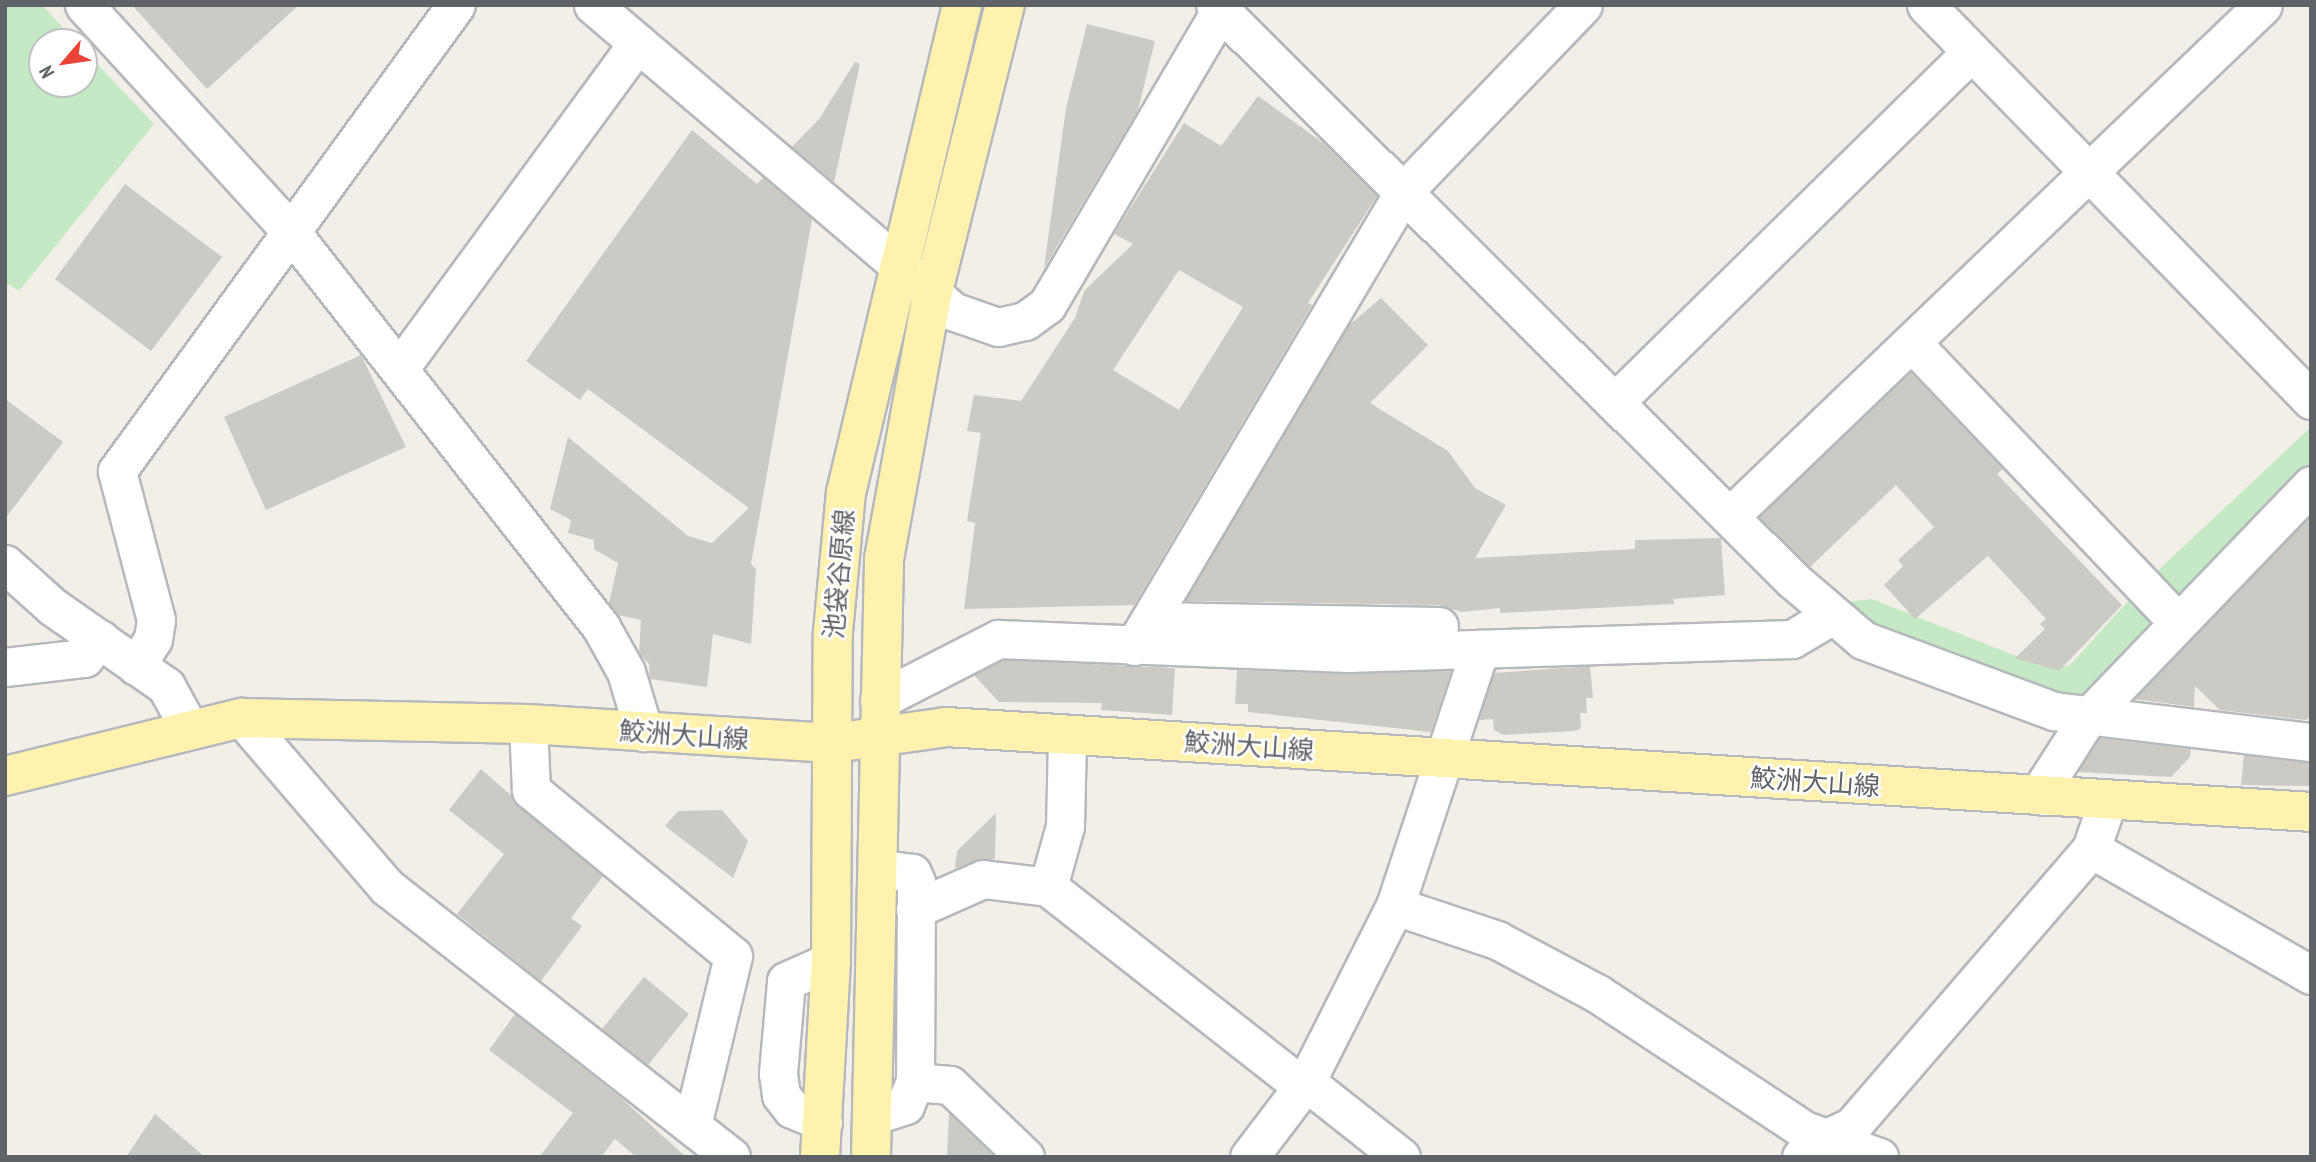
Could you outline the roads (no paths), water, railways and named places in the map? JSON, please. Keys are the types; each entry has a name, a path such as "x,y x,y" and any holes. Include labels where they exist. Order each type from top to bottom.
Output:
{"main road":[{"name":"池袋谷原線","path":"822,1140 831,961 833,632 846,493 898,265 962,5"},
{"name":"池袋谷原線","path":"871,1157 884,559 932,295 1005,5"},
{"name":"鮫洲大山線","path":"5,776 189,728 242,718 528,724 834,743 879,718 946,727 2311,812"}],"street":[{"path":"84,5 291,232 601,627 626,672 645,732"},
{"path":"136,666 153,639 156,620 117,471 456,5"},
{"path":"593,5 932,295 971,323 998,327 1025,321 1047,305 1220,7 1730,516 1815,615 1863,640 2043,708 2088,717 2311,742"},
{"path":"1142,634 1404,191 1583,5"},
{"path":"1926,5 2311,400"},
{"path":"1730,516 2263,5"},
{"path":"399,369 638,43"},
{"path":"1615,402 1970,52"},
{"path":"1912,342 2177,621"},
{"path":"2043,796 2088,717 2177,621 2311,485"},
{"path":"5,564 166,687 189,728"},
{"path":"1142,634 1348,653 1792,639 1815,615"},
{"path":"879,718 998,639 1481,627 1815,615"},
{"path":"5,667 84,658 100,639"},
{"path":"1249,1157 1304,1084 1395,906 1448,759 1480,649"},
{"path":"242,718 387,887 708,1144"},
{"path":"528,724 531,790 733,956 708,1144"},
{"path":"1048,887 1065,826 1068,734"},
{"path":"1816,1147 1852,1126 2091,849 2108,800"},
{"path":"2091,849 2311,975"},
{"path":"872,1116 905,1105 915,1082 915,909 912,873 878,868"},
{"path":"915,909 983,879 1048,887 1401,1157"},
{"path":"1395,906 1497,940 1598,994 1804,1130 1816,1147 1879,1157"},
{"path":"915,1082 950,1085 1025,1157"}]}
